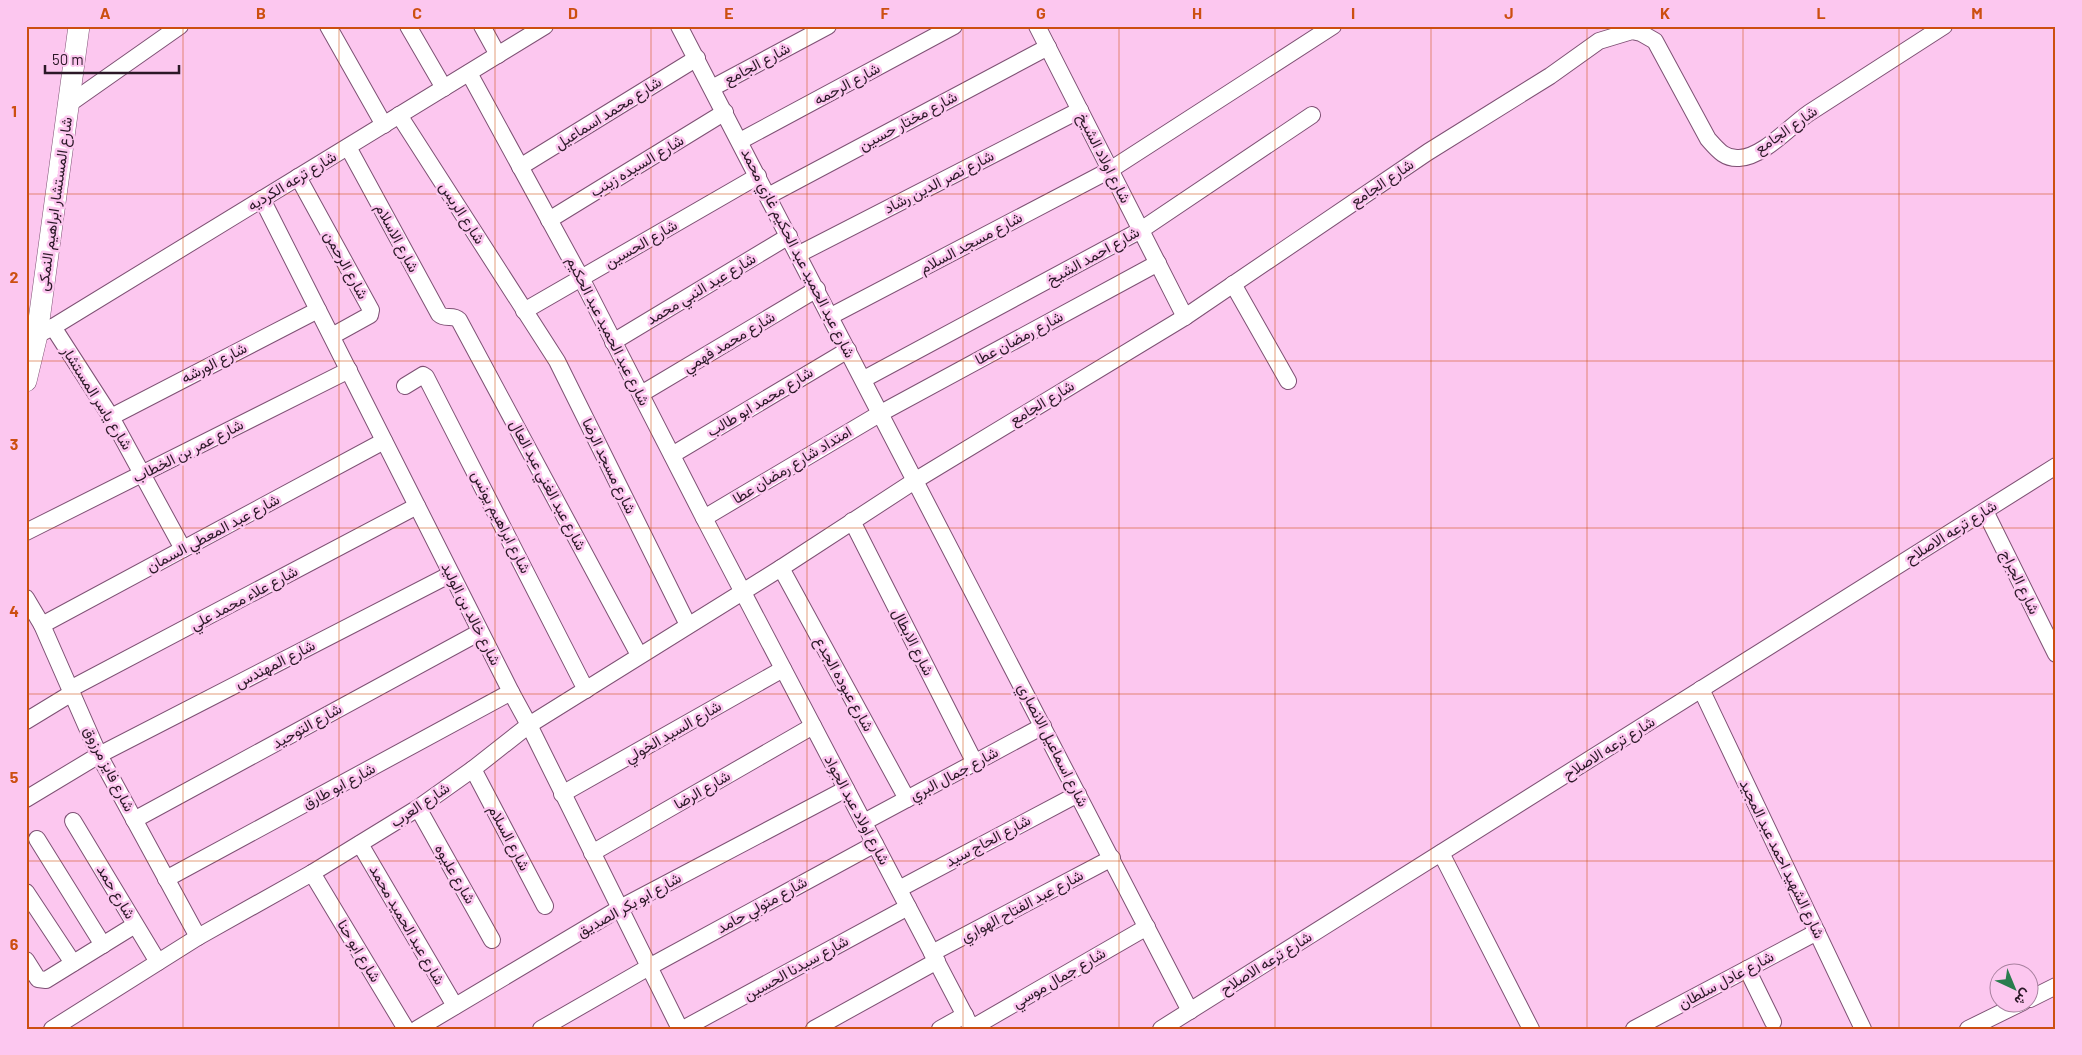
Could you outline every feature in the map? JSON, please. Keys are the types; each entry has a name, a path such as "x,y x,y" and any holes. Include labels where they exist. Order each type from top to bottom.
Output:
{"street":[{"name":"شارع المستشار ابراهيم النمكى","path":"26,381 45,331 79,26"},
{"path":"69,104 180,26"},
{"path":"328,26 384,125"},
{"path":"408,26 444,88"},
{"path":"482,26 498,55"},
{"name":"شارع ترعه الكرديه","path":"45,331 545,26"},
{"name":"شارع عبد الحميد عبد الحكيم غازي محمد","path":"679,26 916,480"},
{"name":"شارع الجامع","path":"712,88 828,26"},
{"name":"شارع الرحمه","path":"740,141 954,26"},
{"name":"شارع اولاد الشيخ","path":"1037,26 1185,317"},
{"name":"شارع مسجد السلام","path":"831,316 1110,170 1333,26"},
{"name":"شارع الجامع","path":"781,568 916,480 1185,317 1428,152 1550,76 1599,42 1632,31 1641,33 1655,41 1708,139 1717,150 1728,158 1741,158 1758,152 1807,115 1944,26"},
{"name":"شارع مختار حسين","path":"768,196 1048,47"},
{"name":"شارع محمد اسماعيل","path":"520,167 696,58"},
{"name":"شارع عبد الحميد عبد الحكيم","path":"469,73 581,278 743,591"},
{"name":"شارع نصر الدين رشاد","path":"799,254 1080,110"},
{"name":"شارع السيده زينب","path":"549,220 725,112"},
{"name":"شارع الريس","path":"400,115 524,311"},
{"name":"شارع احمد الشيخ","path":"864,379 1141,230 1312,115"},
{"name":"شارع الاسلام","path":"348,147 439,314 445,318 454,317"},
{"name":"شارع الحسين","path":"524,311 758,176"},
{"name":"شارع الرحمن","path":"298,177 371,310 370,315 332,336"},
{"name":"شارع خالد بن الوليد","path":"262,199 480,632 529,725 649,967 676,1027"},
{"name":"شارع عبد النبي محمد","path":"613,342 789,236"},
{"name":"شارع رمضان عطا","path":"881,413 1158,263"},
{"path":"1233,284 1288,381"},
{"name":"شارع محمد فهمي","path":"640,394 817,289"},
{"name":"شارع الورشه","path":"111,417 318,310"},
{"name":"شارع مسجد الرضا","path":"524,311 558,362 688,625"},
{"name":"شارع عبد الغني عبد العال","path":"454,317 459,320 640,655"},
{"name":"شارع ياسر المستشار","path":"45,331 111,417 183,549"},
{"name":"شارع محمد ابو طالب","path":"672,455 848,350"},
{"name":"شارع عمر بن الخطاب","path":"26,532 349,370"},
{"name":"شارع ابراهيم يونس","path":"405,386 423,375 426,377 586,690"},
{"name":"امتداد شارع رمضان عطا","path":"704,518 881,413"},
{"name":"شارع عبد المعطي السمان","path":"42,625 384,441"},
{"name":"شارع ترعه الاصلاح","path":"1162,1029 1188,1018 1441,853 2056,466"},
{"name":"شارع اسماعيل الانصاري","path":"916,480 1147,927 1188,1018"},
{"name":"شارع علاء محمد علي","path":"26,720 71,691 417,506"},
{"name":"شارع الجراج","path":"1985,511 2056,654"},
{"name":"شارع الابطال","path":"852,521 975,763"},
{"name":"شارع العرب","path":"52,1029 198,937 312,873 418,808 473,769 529,725 781,568"},
{"name":"شارع عبوده الجدع","path":"781,568 907,799"},
{"name":"شارع المهندس","path":"26,799 99,755 451,574"},
{"name":"شارع اولاد عبد الجواد","path":"743,591 970,1024"},
{"name":"شارع فايز مرزوق","path":"26,598 42,625 99,755 198,937"},
{"name":"شارع التوحيد","path":"134,820 480,632"},
{"name":"شارع السيد الخولي","path":"562,794 783,669"},
{"name":"شارع الشهيد احمد عبد المجيد","path":"1701,689 1863,1029"},
{"name":"شارع ابو طارق","path":"166,879 511,692"},
{"name":"شارع الرضا","path":"592,853 813,726"},
{"name":"شارع جمال البري","path":"864,822 1043,726"},
{"name":"شارع السلام","path":"473,769 545,906"},
{"name":"شارع ابو بكر الصديق","path":"417,1029 620,908 846,789"},
{"name":"شارع الحاج سيد","path":"899,889 1078,794"},
{"name":"شارع عليوه","path":"418,808 492,940"},
{"name":"شارع حمد","path":"73,821 158,962"},
{"path":"37,839 103,945"},
{"name":"شارع عبد الحميد محمد","path":"360,844 455,1006"},
{"name":"شارع متولي حامد","path":"541,1029 649,967 875,844"},
{"path":"1441,853 1530,1029"},
{"name":"شارع عبد الفتاح الهواري","path":"814,1029 935,957 1112,858"},
{"name":"شارع ابو حنا","path":"312,873 406,1029"},
{"path":"26,892 73,963"},
{"name":"شارع سيدنا الحسين","path":"676,1027 908,907"},
{"path":"26,960 38,979 42,981 135,925"},
{"name":"شارع جمال موسي","path":"940,1029 970,1024 1147,927"},
{"name":"شارع عادل سلطان","path":"1634,1029 1817,932"},
{"path":"1747,970 1773,1022"},
{"path":"2040,994 2056,986"},
{"path":"1968,1029 2002,1012"}]}
